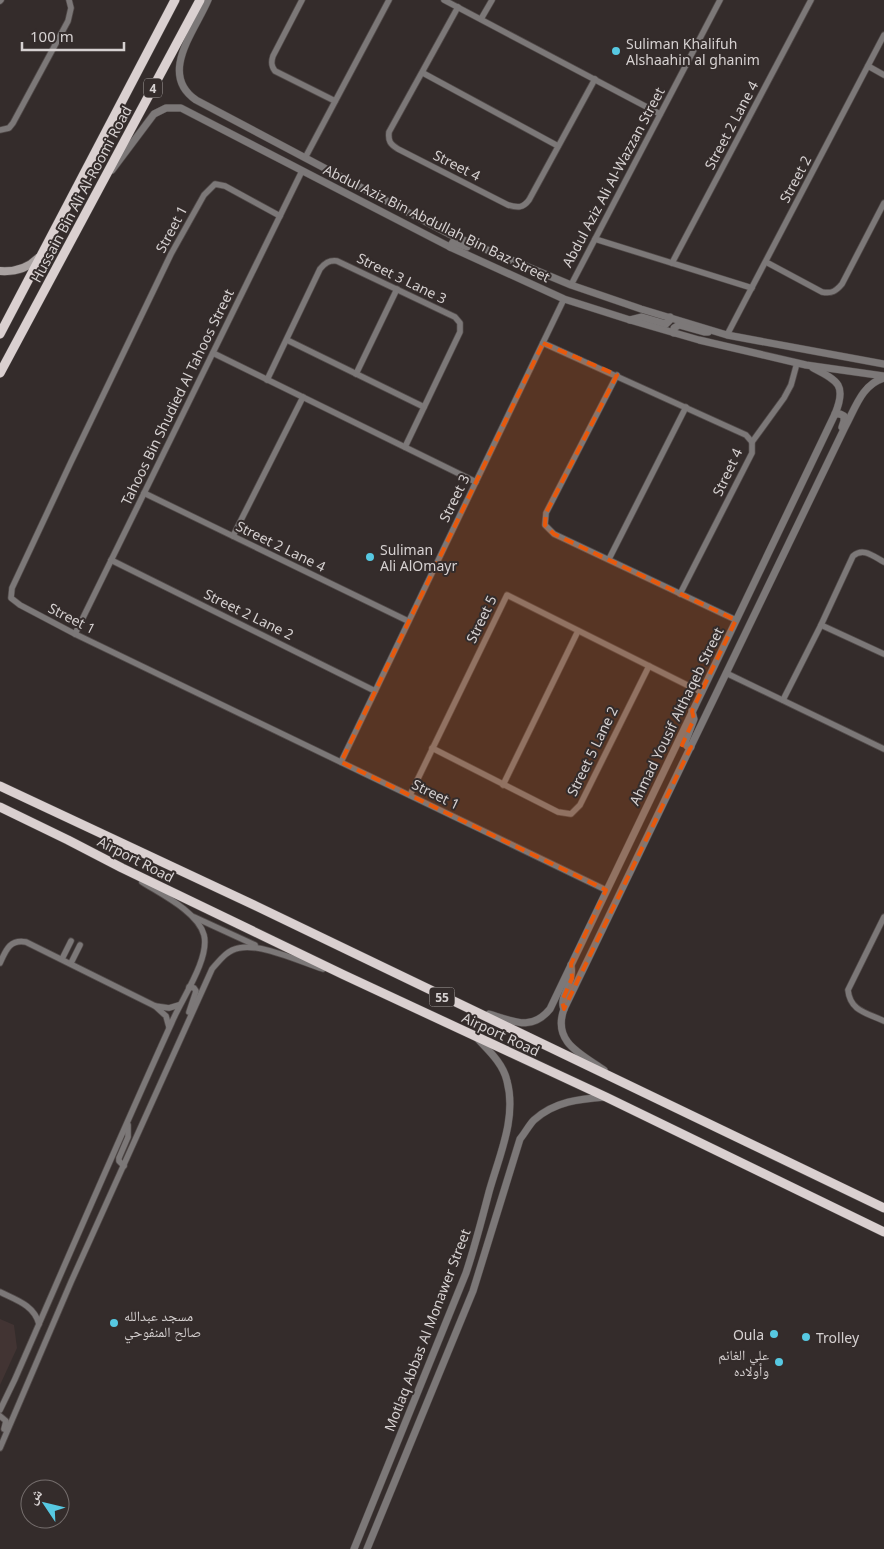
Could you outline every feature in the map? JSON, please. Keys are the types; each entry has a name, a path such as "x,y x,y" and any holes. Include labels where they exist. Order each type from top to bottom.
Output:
{"highway":[{"name":"Hussain Bin Ali Al-Roomi Road","path":"0,334 175,0"},
{"name":"Hussain Bin Ali Al-Roomi Road","path":"0,374 200,0"},
{"name":"Airport Road","path":"0,786 256,906 884,1208"},
{"name":"Airport Road","path":"0,808 344,976 606,1098 884,1232"}],"main road":[{"path":"0,271 20,269 31,265 40,257"},
{"path":"0,320 0,334"}],"street":[{"path":"0,130 9,128 13,123 68,21 72,8 69,0"},
{"path":"163,23 169,0"},
{"name":"Abdul Aziz Bin Abdullah Bin Baz Street","path":"208,0 182,58 179,73 185,91 196,100 449,234 570,285 727,335 884,364"},
{"path":"302,0 271,62 275,71 335,101"},
{"path":"305,158 389,0"},
{"path":"444,0 660,114"},
{"path":"481,20 492,0"},
{"name":"Abdul Aziz Ali Al-Wazzan Street","path":"570,285 720,0"},
{"name":"Street 2 Lane 4","path":"672,263 812,0"},
{"name":"Street 4","path":"458,7 389,132 388,140 398,149 508,205 524,206 595,79"},
{"name":"Street 2","path":"727,335 884,35"},
{"path":"868,66 884,74"},
{"path":"423,73 558,146"},
{"name":"Abdul Aziz Bin Abdullah Bin Baz Street","path":"106,176 123,157 148,120 158,111 171,107 181,108 450,247 564,299 674,333 797,363 884,377"},
{"name":"Tahoos Bin Shudied Al Tahoos Street","path":"75,634 302,171"},
{"name":"Street 1","path":"280,216 225,186 214,184 204,195 171,254 71,462 12,588 12,598 15,602 75,634 606,890"},
{"path":"766,262 822,292 829,294 835,292 842,284 884,203"},
{"path":"412,228 419,228 442,240 445,240 449,234"},
{"path":"595,239 752,288"},
{"path":"450,247 453,242 486,254 494,254"},
{"name":"Street 3 Lane 3","path":"267,380 320,269 324,263 331,260 337,261 455,317 460,324 460,332 405,447"},
{"path":"356,374 397,289"},
{"name":"Street 3","path":"341,762 564,299"},
{"path":"630,320 642,316 666,324 670,317"},
{"path":"674,333 674,328 679,325 704,332 713,330"},
{"path":"286,340 424,407"},
{"name":"Street 4","path":"543,342 686,407 746,436 752,442 752,453 680,594"},
{"path":"213,353 476,482"},
{"path":"752,442 788,391 797,363"},
{"name":"Ahmad Yousif Althaqeb Street","path":"466,1008 523,1024 538,1020 550,1009 835,414 841,398 840,388 833,378 806,365"},
{"path":"617,375 546,514 545,525 554,534 736,620"},
{"name":"Ahmad Yousif Althaqeb Street","path":"627,1085 573,1049 561,1028 561,1017 835,448 866,389 875,380 884,377"},
{"path":"233,536 303,397"},
{"path":"609,559 686,407"},
{"path":"835,414 844,416 844,421 834,443 835,448"},
{"name":"Street 2 Lane 4","path":"144,493 408,621"},
{"path":"783,700 853,556 857,552 863,551 884,562"},
{"name":"Street 2 Lane 2","path":"111,560 375,691"},
{"name":"Street 5","path":"410,795 507,595 701,692"},
{"path":"821,625 884,654"},
{"path":"502,785 578,631"},
{"name":"Street 5 Lane 2","path":"432,748 558,812 571,814 580,806 648,666"},
{"path":"726,673 884,748"},
{"path":"691,746 687,746 685,743 694,719 692,711"},
{"path":"122,868 194,917 264,949 344,976"},
{"path":"0,1410 169,1027 202,958 205,944 204,934 194,917"},
{"path":"884,917 848,990 849,1000 853,1006 884,1021"},
{"path":"0,963 8,946 18,941 26,942 155,1006 166,1016 169,1027"},
{"path":"62,959 71,941"},
{"path":"71,963 80,945"},
{"path":"0,1448 71,1282 212,969 222,957 239,948 264,949"},
{"path":"564,1009 562,1001 572,978 571,964"},
{"path":"187,1024 190,1007 196,991 194,988 189,987"},
{"path":"155,1006 169,1008 180,1005"},
{"name":"Motlaq Abbas Al Monawer Street","path":"354,1549 466,1273 509,1126 510,1101 507,1079 496,1060 476,1037"},
{"name":"Motlaq Abbas Al Monawer Street","path":"367,1549 473,1291 520,1139 534,1120 554,1106 578,1099 606,1098"},
{"path":"124,1166 119,1161 119,1158 128,1137 128,1120"},
{"path":"489,1192 494,1191 498,1193 501,1199"},
{"path":"0,1292 30,1307 39,1325"},
{"path":"0,1416 5,1419 6,1424 0,1441"}],"highlighted area":[{"path":"543,343 617,375 546,513 545,525 554,534 736,620 692,711 694,719 682,745 691,747 564,1009 562,1001 572,978 571,964 606,890 341,762"}],"shaded area":[{"path":"0,1319 14,1325 17,1348 0,1385"}],"place":[{"name":"Suliman Khalifuh Alshaahin al ghanim","path":"616,51"},
{"name":"Suliman Ali AlOmayr","path":"370,557"},
{"name":"مسجد عبدالله صالح المنفوحي","path":"114,1323"},
{"name":"Oula","path":"774,1334"},
{"name":"Trolley","path":"806,1337"},
{"name":"علي الغانم وأولاده","path":"779,1362"}]}
